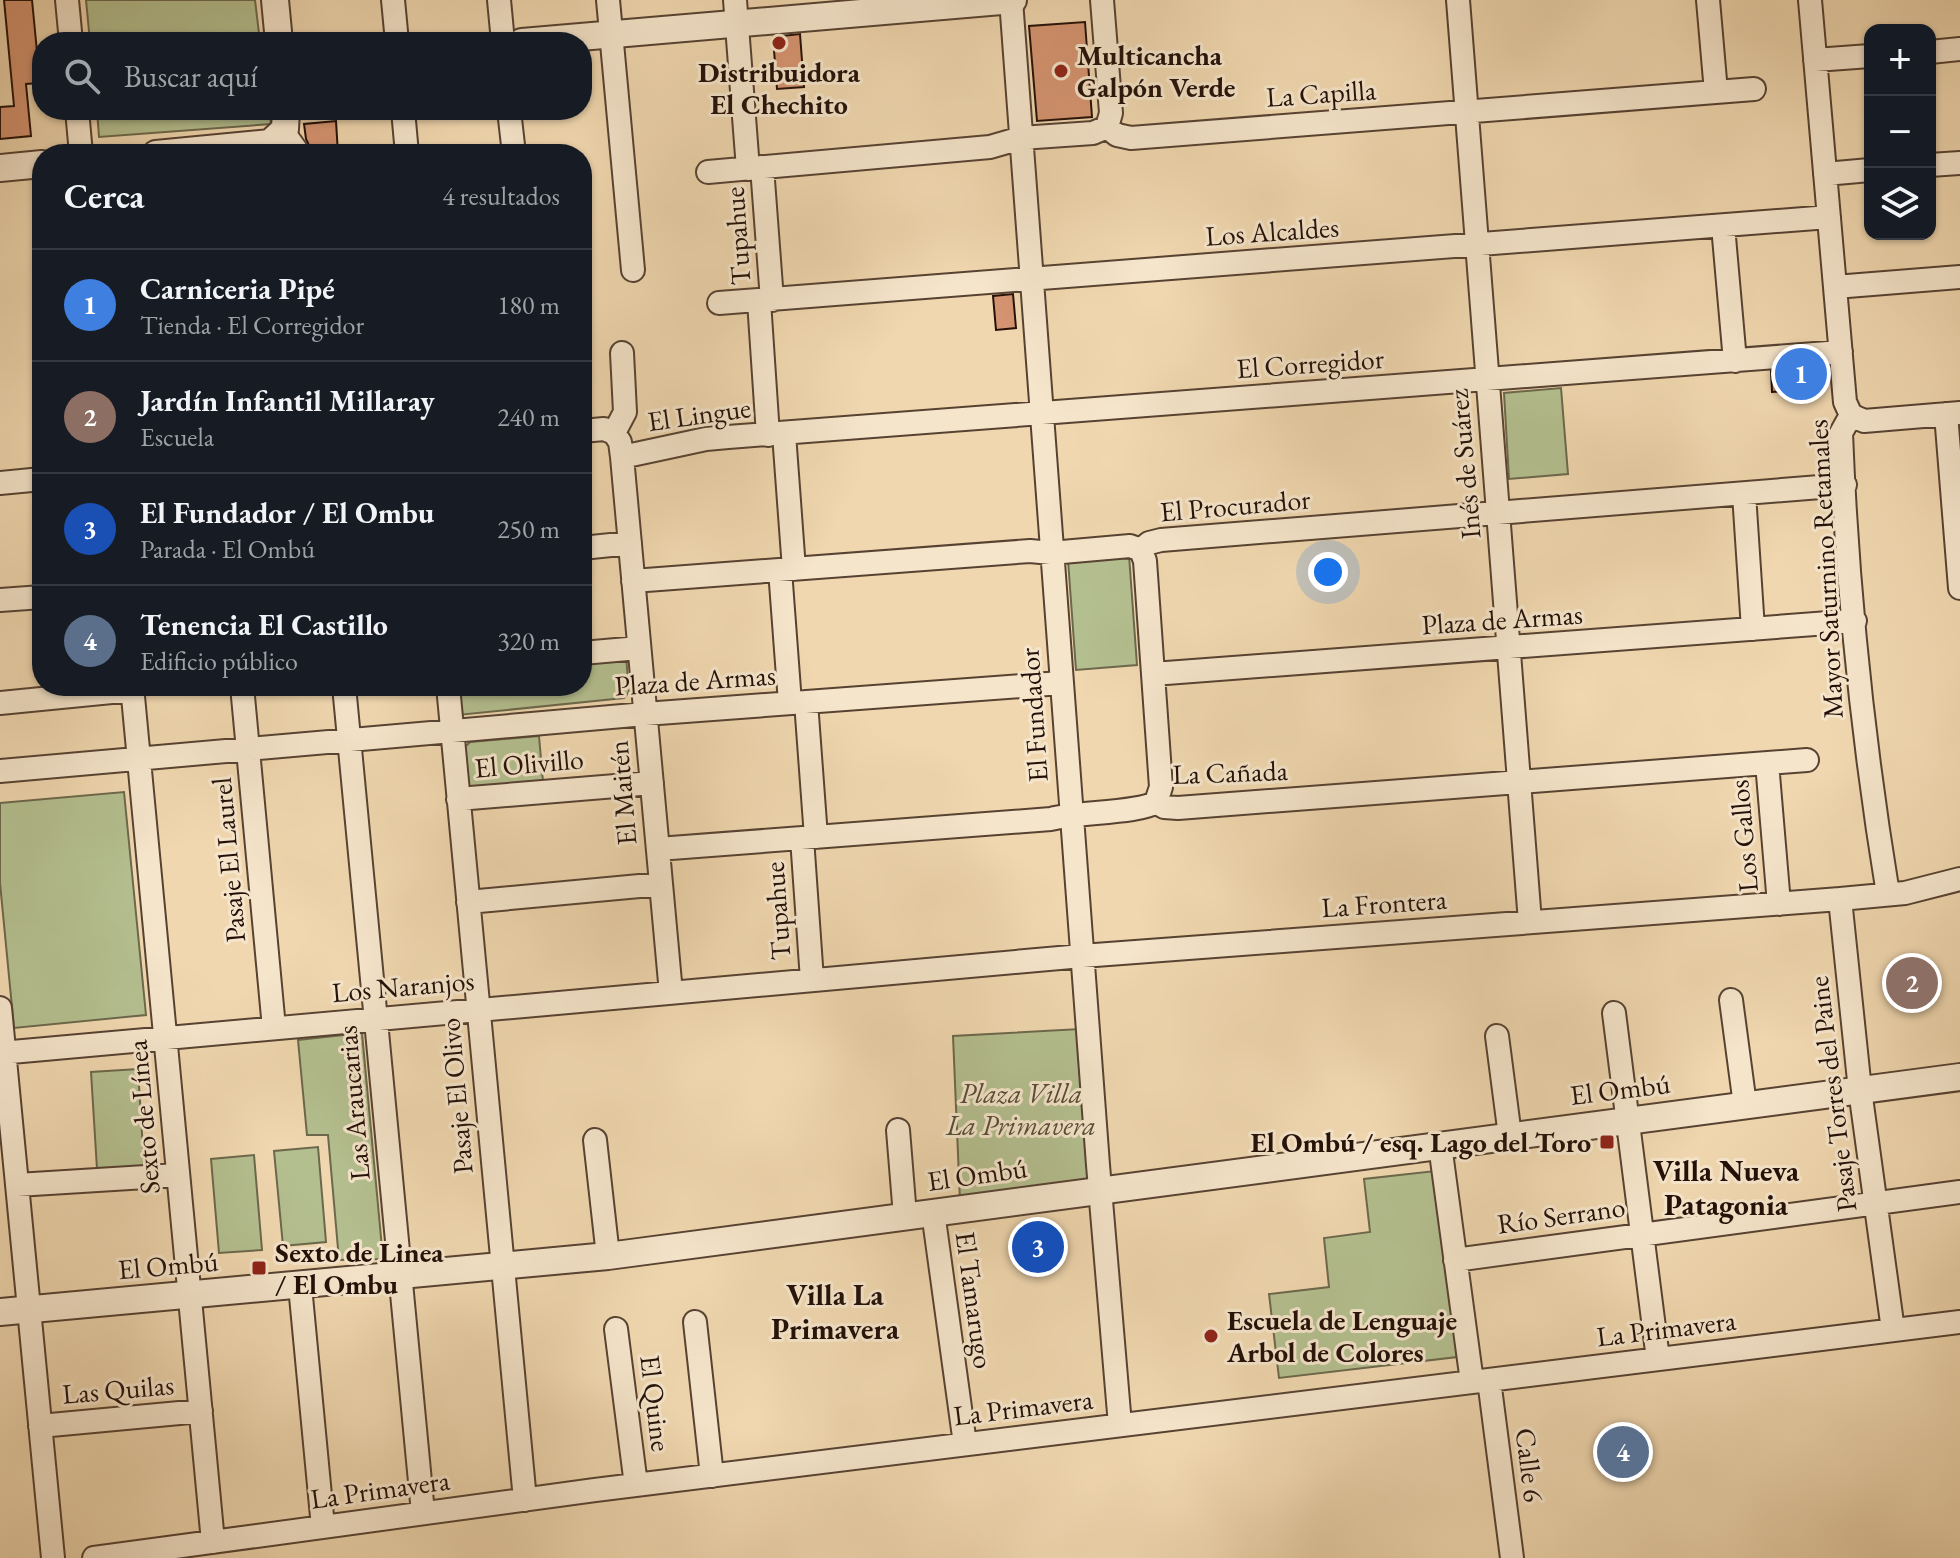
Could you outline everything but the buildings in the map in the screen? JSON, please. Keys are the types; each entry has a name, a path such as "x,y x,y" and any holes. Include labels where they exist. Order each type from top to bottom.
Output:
{"street":[{"path":"67,0 70,32"},
{"path":"275,0 278,32"},
{"path":"393,0 396,32"},
{"path":"499,0 502,32"},
{"path":"608,0 633,270"},
{"path":"592,36 736,12 1011,0"},
{"name":"El Fundador","path":"1011,0 1120,1425"},
{"path":"1102,0 1111,113 1107,127"},
{"name":"Inés de Suárez","path":"1458,0 1530,922"},
{"path":"1708,0 1716,92"},
{"name":"Mayor Saturnino Retamales","path":"1810,0 1846,407 1851,415 1841,433 1855,621 1867,754 1888,894"},
{"name":"Tupahue","path":"736,12 755,168 809,838 812,980"},
{"path":"1936,51 1960,49"},
{"path":"1815,60 1864,56"},
{"name":"La Capilla","path":"708,172 990,147 1021,138 1093,133 1107,127 1117,135 1131,138 1754,89"},
{"path":"78,120 80,144"},
{"path":"404,120 406,144"},
{"path":"510,120 513,144"},
{"path":"261,144 289,133"},
{"path":"1936,165 1960,163"},
{"path":"0,168 32,165"},
{"path":"1825,174 1864,171"},
{"name":"Los Alcaldes","path":"719,303 1829,217"},
{"path":"1723,226 1735,361"},
{"path":"1835,287 1960,277"},
{"name":"El Corregidor","path":"776,434 1841,352"},
{"path":"614,433 625,412 622,353"},
{"path":"1851,415 1864,421 1953,414 1960,588"},
{"name":"El Lingue","path":"592,430 604,429 614,433"},
{"name":"El Maitén","path":"614,433 620,442 622,457 671,993"},
{"name":"El Lingue","path":"622,457 706,439 776,434"},
{"path":"0,483 32,480"},
{"name":"El Procurador","path":"633,581 1030,551 1051,553 1130,546 1141,550 1149,543 1161,540 1845,485"},
{"path":"1744,494 1753,629"},
{"path":"592,547 630,543"},
{"path":"1141,550 1145,561 1161,787 1156,802"},
{"path":"0,600 32,598"},
{"name":"Plaza de Armas","path":"1153,674 1855,621"},
{"path":"592,652 639,648"},
{"name":"Plaza de Armas","path":"0,771 645,714 1061,683"},
{"path":"0,703 62,696"},
{"name":"Sexto de Línea","path":"133,696 213,1542"},
{"name":"Pasaje El Laurel","path":"243,696 274,1028"},
{"name":"Las Araucarias","path":"345,696 423,1513"},
{"name":"Pasaje El Olivo","path":"449,696 525,1500"},
{"name":"La Cañada","path":"658,849 1051,819 1071,813 1144,808 1156,802 1171,808 1807,760"},
{"name":"Los Gallos","path":"1767,763 1779,904"},
{"name":"El Olivillo","path":"458,799 652,783"},
{"name":"La Frontera","path":"812,980 1082,956 1840,899 1921,889 1960,879"},
{"path":"468,902 661,884"},
{"name":"Pasaje Torres del Paine","path":"1840,899 1860,1090 1893,1330"},
{"name":"Los Naranjos","path":"2,1052 812,980"},
{"path":"1731,1000 1745,1105"},
{"path":"0,1008 53,1558"},
{"path":"1614,1013 1658,1359"},
{"path":"1497,1036 1510,1136"},
{"name":"El Ombú","path":"0,1312 608,1256 1960,1077"},
{"path":"898,1130 905,1216"},
{"path":"595,1140 608,1256"},
{"name":"Calle 6","path":"1440,1145 1455,1260 1481,1381 1512,1558"},
{"path":"17,1185 178,1175"},
{"name":"Río Serrano","path":"1455,1260 1960,1192"},
{"name":"El Tamarugo","path":"933,1212 965,1444"},
{"path":"300,1286 323,1527"},
{"path":"695,1322 712,1476"},
{"name":"La Primavera","path":"94,1558 636,1485 1960,1322"},
{"name":"El Quine","path":"616,1329 636,1485"},
{"name":"Las Quilas","path":"40,1426 201,1411"}],"green space":[{"path":"86,0 255,0 259,32 89,32"},
{"path":"98,120 270,120 271,124 99,137"},
{"path":"1561,388 1568,474 1509,479 1504,393"},
{"path":"1129,555 1137,665 1076,670 1068,560"},
{"path":"626,656 629,692 624,698 458,715 457,696 592,696 592,659"},
{"path":"539,736 543,782 465,789 462,750 470,742"},
{"path":"124,792 146,1015 14,1028 0,883 0,803"},
{"name":"Plaza Villa La Primavera","path":"1080,1029 1091,1183 960,1201 953,1036"},
{"path":"362,1033 383,1259 339,1260 328,1135 307,1135 298,1040"},
{"path":"138,1069 144,1166 97,1169 91,1072"},
{"path":"318,1147 326,1242 283,1246 274,1151"},
{"path":"254,1155 262,1250 219,1253 211,1159"},
{"path":"1435,1171 1457,1357 1279,1378 1269,1294 1329,1287 1324,1238 1370,1232 1364,1179"}],"place":[{"name":"Distribuidora El Chechito","path":"779,43"},
{"name":"Multicancha Galpón Verde","path":"1061,71"},
{"name":"Carniceria Pipé","path":"1801,374"},
{"name":"Jardín Infantil Millaray","path":"1912,983"},
{"name":"El Ombú / esq. Lago del Toro","path":"1607,1142"},
{"name":"El Fundador / El Ombu","path":"1038,1247"},
{"name":"Sexto de Linea / El Ombu","path":"259,1268"},
{"name":"Escuela de Lenguaje Arbol de Colores","path":"1211,1336"},
{"name":"Tenencia El Castillo","path":"1623,1452"}],"district":[{"name":"Villa Nueva Patagonia","path":"1726,1187"},
{"name":"Villa La Primavera","path":"835,1311"}]}
